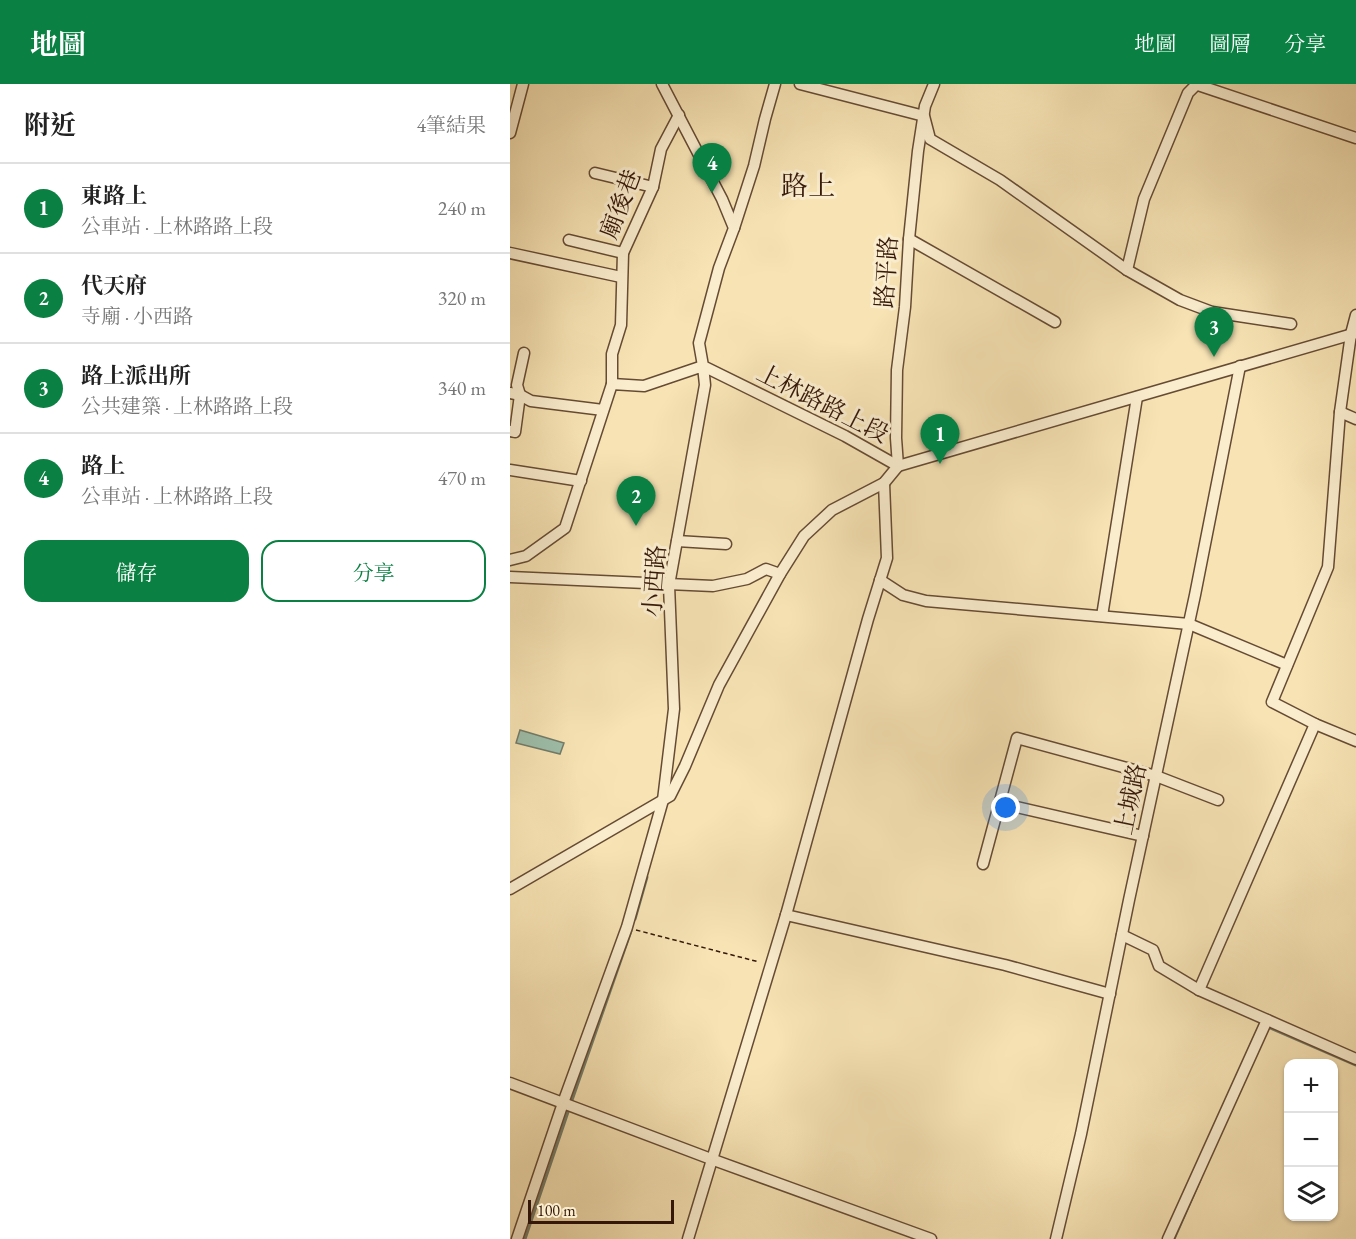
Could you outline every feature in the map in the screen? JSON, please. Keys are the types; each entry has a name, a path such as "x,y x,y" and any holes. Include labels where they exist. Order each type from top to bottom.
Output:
{"street":[{"path":"510,133 523,84"},
{"path":"662,84 722,199 734,228"},
{"path":"612,384 644,386 703,366 699,343 719,268 754,166 776,84"},
{"path":"800,84 924,116 930,139 1000,180 1127,270 1180,300 1212,312 1291,324"},
{"name":"路平路","path":"898,466 897,370 905,307 909,239 925,106 934,84"},
{"path":"1127,270 1144,199 1188,93 1196,84 1356,138"},
{"name":"廟後巷","path":"510,560 526,556 565,528 612,384 612,354 621,325 623,253 652,187 661,148 679,115"},
{"path":"595,173 652,187"},
{"path":"909,239 1054,322"},
{"path":"569,240 623,253"},
{"path":"510,253 621,277"},
{"path":"1356,315 1340,412 1328,567 1272,702 1315,724 1356,741"},
{"name":"上林路路上段","path":"703,366 845,436 898,466 1353,333"},
{"path":"510,432 515,432 515,394 524,352"},
{"name":"小西路","path":"663,800 674,709 669,585 705,385 703,366"},
{"name":"上城路","path":"1056,1239 1081,1134 1189,624 1240,366"},
{"path":"515,394 531,401 603,410"},
{"path":"1102,616 1137,397"},
{"path":"1340,412 1356,419"},
{"path":"510,889 670,796 719,685 780,574 804,536 832,510 885,483 898,466"},
{"path":"510,470 580,481"},
{"path":"688,1239 786,915 887,558 885,483"},
{"path":"677,541 726,544"},
{"path":"510,577 713,586 747,579 766,569 780,574"},
{"path":"880,580 903,595 926,601 1189,624 1287,665"},
{"path":"1199,990 1315,724"},
{"path":"982,864 1017,738 1156,776 1218,800"},
{"path":"518,1239 563,1103 627,927 663,800"},
{"path":"999,803 1143,836"},
{"path":"786,915 1005,964 1110,994"},
{"path":"1122,935 1153,950 1159,966 1199,990 1356,1059"},
{"path":"1168,1239 1267,1020"},
{"path":"510,1083 931,1239"}],"path":[{"path":"627,927 771,965"}],"shaded area":[{"path":"520,730 564,743 560,754 516,743"}],"waterway":[{"path":"635,919 647,877"},
{"path":"571,1103 631,931"},
{"path":"1267,1029 1268,1027 1356,1065"},
{"path":"525,1239 569,1109"},
{"path":"1174,1239 1200,1180"}],"place":[{"name":"路上","path":"712,193"},
{"name":"路上派出所","path":"1214,357"},
{"name":"東路上","path":"940,464"},
{"name":"代天府","path":"636,526"}],"district":[{"name":"路上","path":"808,185"}]}
